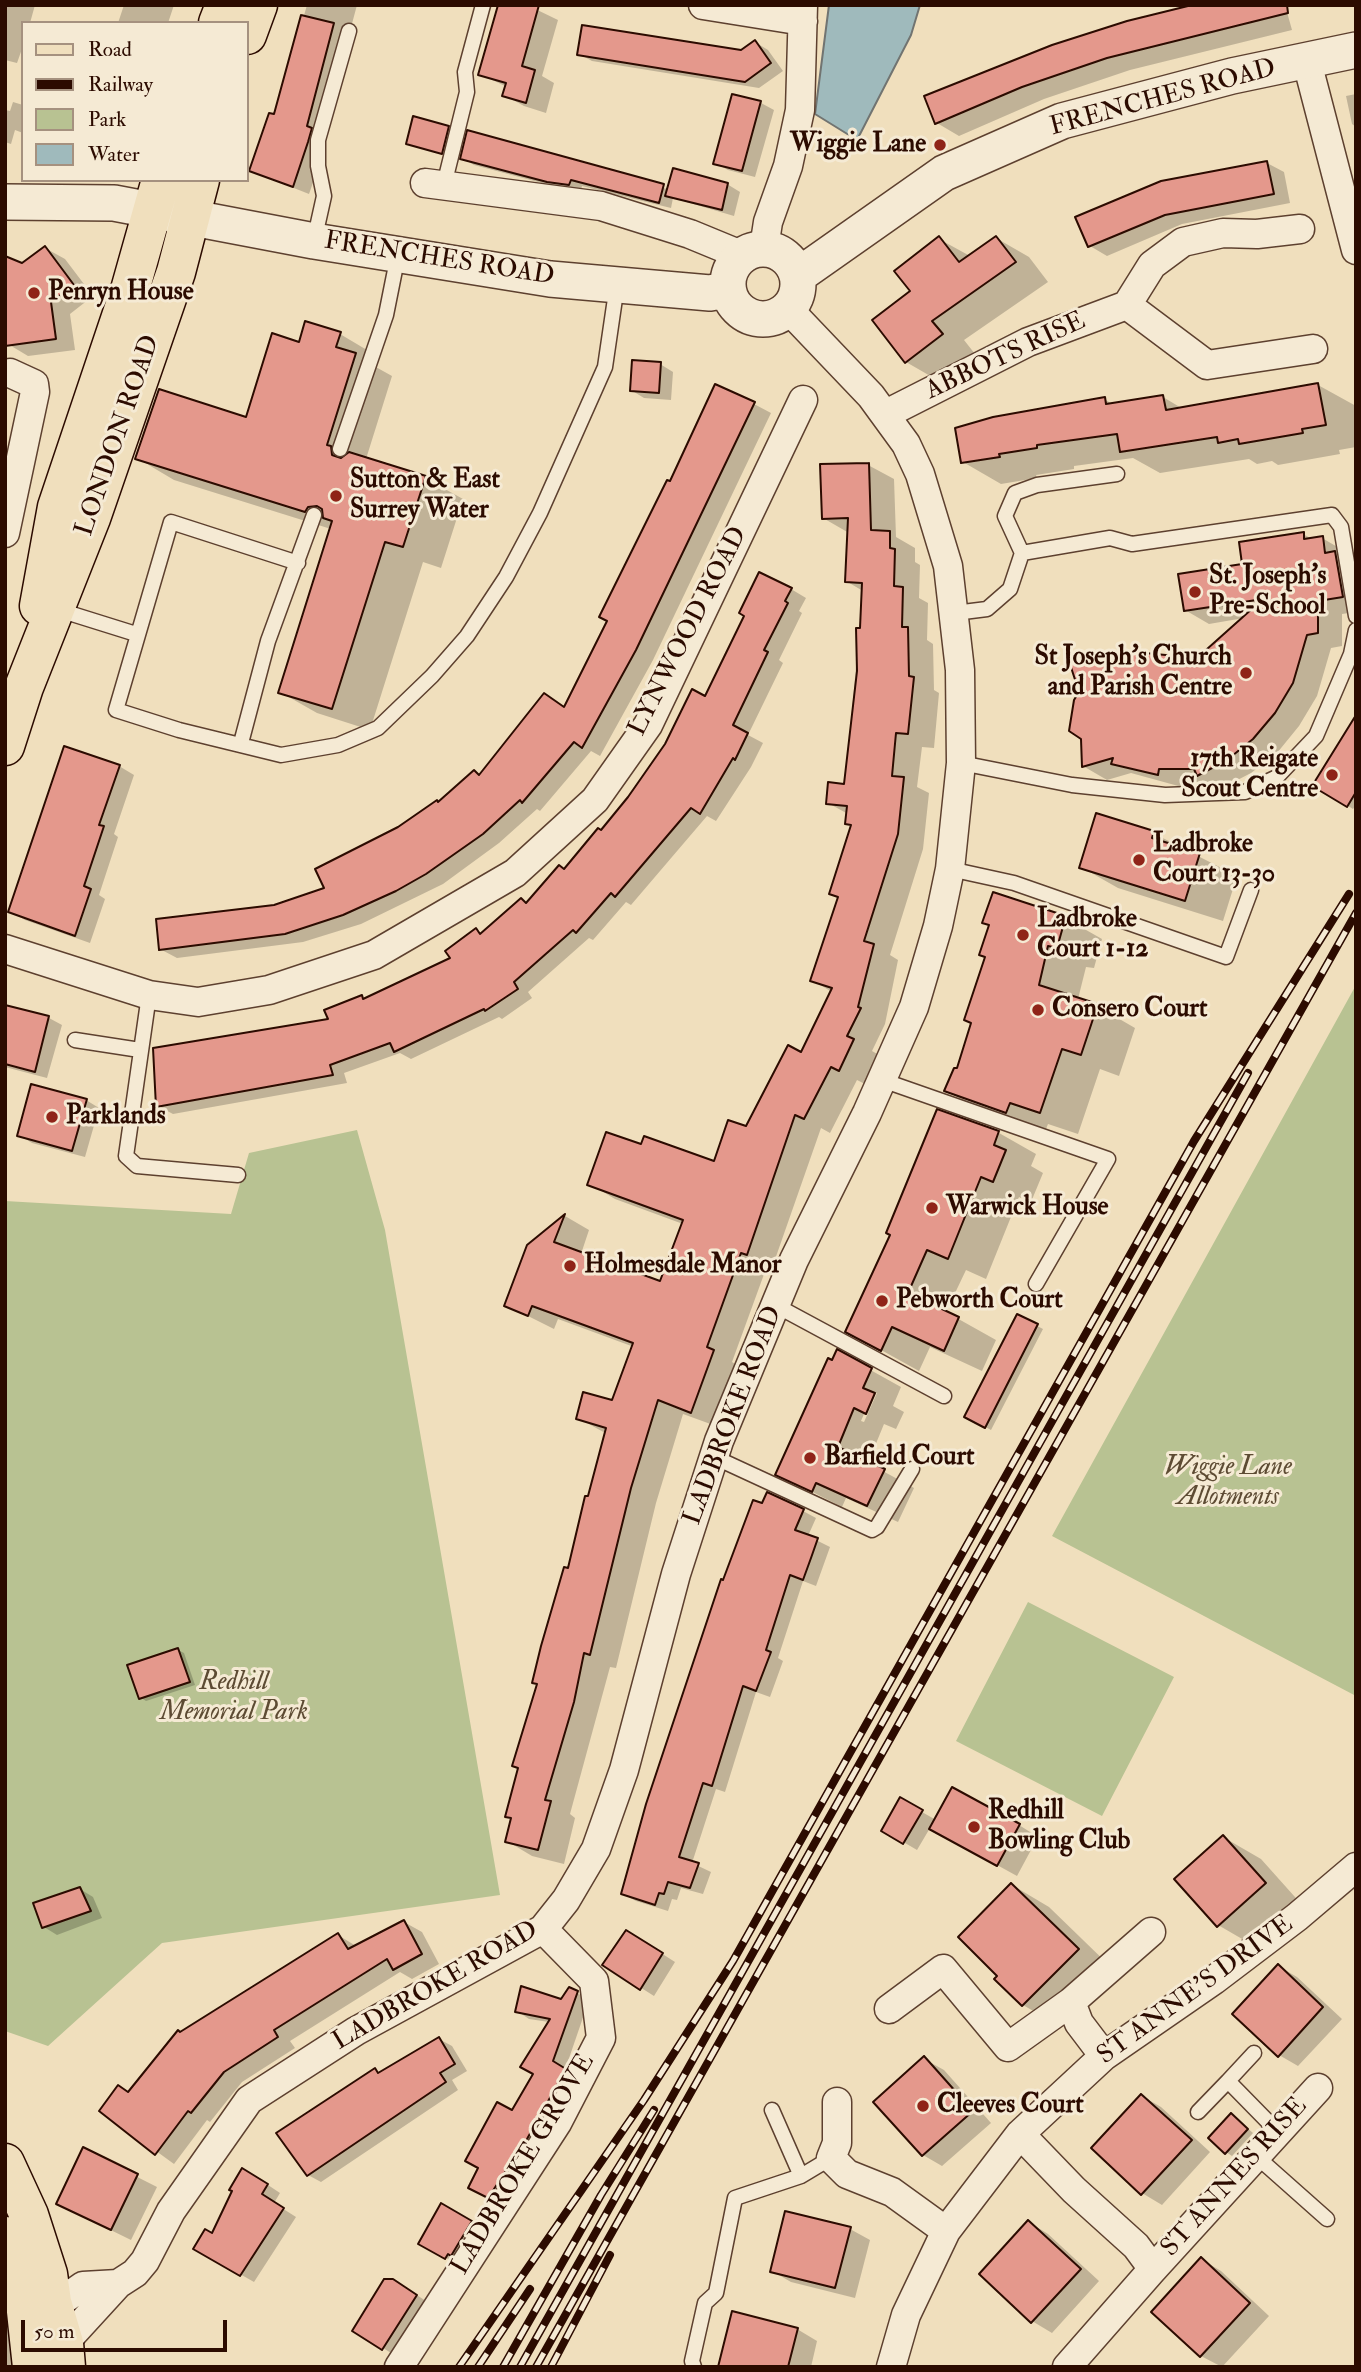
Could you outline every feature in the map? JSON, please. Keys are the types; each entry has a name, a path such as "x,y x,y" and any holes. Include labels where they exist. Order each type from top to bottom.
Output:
{"main road":[{"path":"248,32 258,5"},
{"name":"LONDON ROAD","path":"5,746 24,687 92,518 176,272 200,182"},
{"name":"LONDON ROAD","path":"24,687 57,508 130,290 157,195"},
{"path":"5,2163 41,2252 29,2309 65,2355"},
{"path":"5,2236 29,2309 32,2367"}],"street":[{"path":"434,184 601,206 752,251 784,256 799,275 799,288 789,310 772,318 759,319 743,313 734,304 727,290 728,274 752,251 768,222 788,166 800,110 803,13 703,5"},
{"name":"FRENCHES ROAD","path":"799,275 944,173 1062,121 1232,76 1356,50"},
{"path":"1307,62 1356,250"},
{"name":"FRENCHES ROAD","path":"5,202 114,203 157,195 191,217 314,241 550,279 710,293 727,290"},
{"path":"1300,229 1258,234 1223,233 1183,242 1152,265 1127,305 1208,365 1313,349"},
{"name":"ABBOTS RISE","path":"886,414 1028,342 1127,305"},
{"name":"LADBROKE ROAD","path":"65,2355 118,2284 135,2273 145,2262 171,2211 249,2100 356,2031 543,1929 566,1900 596,1849 624,1770 676,1574 714,1457 775,1305 914,1007 927,970 950,869 961,763 962,718 955,613 948,566 920,474 886,414 789,310"},
{"path":"5,533 35,392 34,384 10,373"},
{"name":"LYNWOOD ROAD","path":"5,949 149,995 198,1002 269,990 373,955 515,873 595,800 648,725 803,400"},
{"name":"ST ANNE'S DRIVE","path":"891,2367 906,2315 946,2231 1020,2134 1104,2056 1225,1972 1356,1867"},
{"name":"LADBROKE GROVE","path":"399,2367 557,2123 601,2038 594,1981 543,1929"},
{"path":"888,2009 943,1969 1008,2047 1071,2003 1151,1932"},
{"path":"1071,2003 1079,2023 1104,2056"},
{"name":"ST ANNES RISE","path":"1067,2367 1318,2088"},
{"path":"837,2102 837,2143 831,2158 847,2174 892,2192 946,2231"},
{"name":"ST ANNES RISE","path":"1020,2134 1074,2190 1136,2246 1153,2269"},
{"path":"29,2309 60,2302 83,2286 118,2284"}],"lane":[{"path":"434,184 467,92 465,72 483,5"},
{"path":"314,241 324,196 318,166 318,140 349,31"},
{"path":"340,449 386,315 399,254"},
{"path":"298,563 170,522 116,710 179,730 241,743 281,755 338,745 378,728 432,676 467,636 506,577 566,460 605,367 617,285"},
{"path":"955,613 987,609 1010,589 1022,552 1005,516 1015,493 1037,485 1117,474"},
{"path":"1022,552 1110,538 1132,544 1332,515 1341,527 1356,616"},
{"path":"241,743 268,641 314,516"},
{"path":"55,608 136,634"},
{"path":"961,763 1072,785 1165,795 1245,792 1277,777 1316,736 1351,654 1356,630"},
{"path":"950,869 1014,883 1226,957 1251,890"},
{"path":"149,995 126,1156 129,1162 137,1166 238,1175"},
{"path":"75,1040 140,1050"},
{"path":"882,1080 1108,1158 1036,1284"},
{"path":"775,1305 944,1396"},
{"path":"714,1457 872,1530 912,1469"},
{"path":"1198,2112 1254,2053"},
{"path":"1228,2081 1278,2132"},
{"path":"772,2110 801,2176"},
{"path":"1256,2156 1327,2219"},
{"path":"694,2367 692,2361 705,2303 716,2293 735,2198 801,2176 831,2158"}],"green space":[{"name":"Wiggie Lane Allotments","path":"1356,985 1356,1696 1052,1536"},
{"name":"Redhill Memorial Park","path":"357,1130 385,1230 500,1895 162,1943 48,2046 5,2031 5,1201 231,1214 249,1153"},
{"path":"1028,1602 1174,1677 1102,1816 956,1741"}],"water":[{"path":"829,5 920,5 911,35 857,140 815,114"}],"building":[{"path":"498,5 539,5 522,66 535,70 526,103 502,96 506,83 478,75"},
{"path":"1192,5 1287,5 1288,13 1107,58 1022,87 935,124 924,96 1052,45 1127,21"},
{"path":"301,15 334,23 307,126 312,128 293,187 249,171 269,113 274,114"},
{"path":"582,25 741,50 755,40 771,63 745,82 577,55"},
{"path":"732,94 761,101 742,171 713,164"},
{"path":"413,116 449,126 442,154 406,144"},
{"path":"467,130 664,184 659,203 571,180 569,185 547,182 460,159"},
{"path":"1267,161 1274,194 1165,215 1088,247 1075,217 1161,181"},
{"path":"673,168 728,183 722,210 665,196"},
{"path":"939,236 959,262 996,236 1016,262 932,321 943,334 905,363 872,320 910,291 894,271"},
{"name":"Penryn House","path":"45,246 74,285 51,302 56,339 5,346 5,256 22,263"},
{"name":"Sutton & East Surrey Water","path":"305,321 341,332 336,347 356,353 327,445 331,446 332,455 341,458 349,452 426,476 403,547 385,542 332,709 278,693 332,521 323,518 322,509 317,506 308,507 305,512 135,459 159,389 246,417 272,333 299,342"},
{"path":"632,360 661,362 659,393 630,391"},
{"path":"1318,383 1326,425 1302,429 1303,433 1239,444 1238,439 1218,443 1217,437 1120,452 1117,434 1037,445 1037,448 999,454 1000,457 961,463 955,428 993,417 1105,397 1106,404 1163,395 1166,410"},
{"path":"715,384 755,402 636,650 582,748 574,742 522,803 520,800 483,834 426,874 396,891 343,915 285,934 159,950 156,919 274,905 324,888 315,869 398,827 437,800 438,802 474,770 479,775 544,693 564,707 607,621 599,617 667,480 670,481"},
{"path":"869,463 871,530 890,531 890,548 895,549 894,586 903,587 902,627 908,627 909,676 914,677 908,734 896,733 892,776 904,777 898,834 864,941 874,944 858,1007 861,1008 847,1036 854,1039 839,1071 831,1067 804,1119 795,1115 747,1255 741,1253 707,1347 714,1350 691,1413 658,1400 631,1488 590,1655 584,1653 574,1702 545,1800 551,1801 538,1850 505,1842 511,1818 505,1817 518,1768 512,1766 537,1684 532,1683 541,1646 564,1567 568,1568 585,1496 588,1496 606,1428 576,1419 583,1392 612,1400 633,1343 532,1306 528,1316 504,1306 527,1245 565,1214 554,1242 660,1281 683,1220 587,1185 606,1132 641,1144 644,1136 714,1161 728,1120 746,1126 788,1045 801,1052 832,988 810,981 838,897 829,894 851,825 845,824 847,806 826,804 828,782 844,784 857,671 856,628 860,628 862,583 845,582 848,518 822,519 820,464"},
{"name":"St Joseph's Church and Parish Centre","path":"1304,532 1304,539 1323,536 1325,553 1335,551 1343,597 1318,601 1318,633 1307,635 1293,683 1275,713 1253,739 1227,760 1197,776 1194,769 1159,769 1158,775 1111,764 1113,758 1082,767 1081,739 1069,731 1074,700 1079,692 1069,661 1098,652 1124,651 1197,658 1263,599 1184,611 1178,574 1242,564 1239,542"},
{"path":"759,572 792,588 785,601 788,603 764,650 768,652 733,725 748,733 735,760 733,758 700,814 691,808 615,897 611,893 576,933 573,930 514,982 518,989 485,1011 484,1009 394,1052 390,1043 330,1065 333,1075 156,1107 153,1048 328,1019 324,1010 362,995 363,999 450,958 445,951 476,928 480,934 521,898 526,903 559,865 564,869 628,797 665,744 692,689 705,696 744,616 739,613"},
{"path":"1356,715 1356,792 1347,807 1312,786"},
{"path":"64,746 120,765 99,825 104,826 84,886 91,889 75,936 8,912"},
{"name":"Ladbroke Court 13-30","path":"1096,813 1154,831 1152,838 1200,853 1185,901 1079,868"},
{"path":"993,892 1066,916 1057,948 1048,946 1039,985 1098,1004 1081,1055 1062,1049 1040,1113 1010,1103 1006,1113 944,1091 954,1068 957,1068 971,1023 964,1020 985,957 979,955 989,925 982,923"},
{"name":"Parklands","path":"5,1005 49,1016 35,1072 5,1064"},
{"name":"Parklands","path":"31,1084 87,1099 72,1151 17,1136"},
{"path":"937,1109 999,1131 994,1145 1006,1150 993,1182 981,1177 948,1259 927,1250 908,1293 959,1317 944,1351 892,1327 881,1351 845,1332 890,1235 886,1233"},
{"path":"1017,1314 1038,1324 985,1428 964,1417"},
{"path":"837,1349 872,1368 863,1388 875,1393 866,1414 854,1408 838,1447 885,1469 867,1506 816,1483 812,1492 775,1475 828,1358 832,1360"},
{"path":"767,1492 804,1509 795,1530 818,1538 803,1580 790,1575 766,1650 771,1652 756,1691 743,1686 712,1786 703,1783 679,1857 699,1863 690,1888 668,1882 664,1894 659,1893 655,1905 621,1894 646,1804 721,1579 723,1580 753,1500 762,1503"},
{"path":"178,1648 190,1682 139,1699 127,1665"},
{"name":"Redhill Bowling Club","path":"952,1787 1020,1824 997,1866 929,1829"},
{"path":"900,1797 923,1810 903,1844 881,1831"},
{"path":"1223,1835 1266,1883 1217,1927 1174,1879"},
{"path":"1011,1883 1079,1949 1022,2006 994,1979 997,1976 958,1937"},
{"path":"80,1887 91,1911 42,1928 33,1903"},
{"path":"404,1920 422,1954 393,1970 387,1959 274,2030 278,2037 224,2072 191,2113 188,2111 155,2155 99,2111 118,2085 128,2092 178,2030 180,2032 338,1933 348,1949"},
{"path":"626,1930 663,1953 640,1990 602,1965"},
{"path":"1278,1964 1323,2007 1278,2057 1232,2014"},
{"path":"521,1986 561,1999 569,1987 578,1991 553,2061 566,2069 527,2139 488,2198 468,2188 478,2168 465,2161 497,2102 512,2110 533,2074 520,2067 550,2019 515,2012"},
{"path":"439,2037 455,2064 440,2073 446,2082 307,2176 276,2133 375,2068 378,2073"},
{"name":"Cleeves Court","path":"924,2056 973,2111 922,2156 873,2102"},
{"path":"1141,2094 1192,2140 1141,2195 1091,2148"},
{"path":"1231,2113 1248,2129 1225,2154 1208,2138"},
{"path":"83,2147 138,2174 111,2230 56,2204"},
{"path":"242,2168 268,2184 262,2194 284,2208 240,2276 193,2249 205,2229 212,2233 232,2191 229,2190"},
{"path":"441,2203 472,2221 451,2256 448,2254 445,2259 418,2244"},
{"path":"785,2211 851,2227 835,2288 770,2272"},
{"path":"1028,2220 1081,2269 1031,2323 979,2274"},
{"path":"1201,2257 1250,2303 1200,2357 1151,2312"},
{"path":"384,2279 393,2279 417,2295 382,2350 352,2331"},
{"path":"732,2311 798,2328 788,2367 718,2367"}],"railway":[{"path":"459,2367 644,2100 733,1961 1194,1141 1349,894"},
{"path":"536,2367 1356,913"},
{"path":"520,2367 1248,1073"},
{"path":"503,2367 601,2195 654,2110"},
{"path":"551,2367 610,2255"},
{"path":"478,2367 530,2289"}],"place":[{"name":"Wiggie Lane","path":"940,145"},
{"name":"Penryn House","path":"34,293"},
{"name":"Sutton & East Surrey Water","path":"336,496"},
{"name":"St. Joseph's Pre-School","path":"1195,592"},
{"name":"St Joseph's Church and Parish Centre","path":"1246,673"},
{"name":"17th Reigate Scout Centre","path":"1332,775"},
{"name":"Ladbroke Court 13-30","path":"1139,860"},
{"name":"Ladbroke Court 1-12","path":"1023,935"},
{"name":"Consero Court","path":"1038,1010"},
{"name":"Parklands","path":"52,1117"},
{"name":"Warwick House","path":"932,1208"},
{"name":"Holmesdale Manor","path":"570,1266"},
{"name":"Pebworth Court","path":"882,1301"},
{"name":"Barfield Court","path":"810,1458"},
{"name":"Redhill Bowling Club","path":"974,1827"},
{"name":"Cleeves Court","path":"923,2106"}]}
